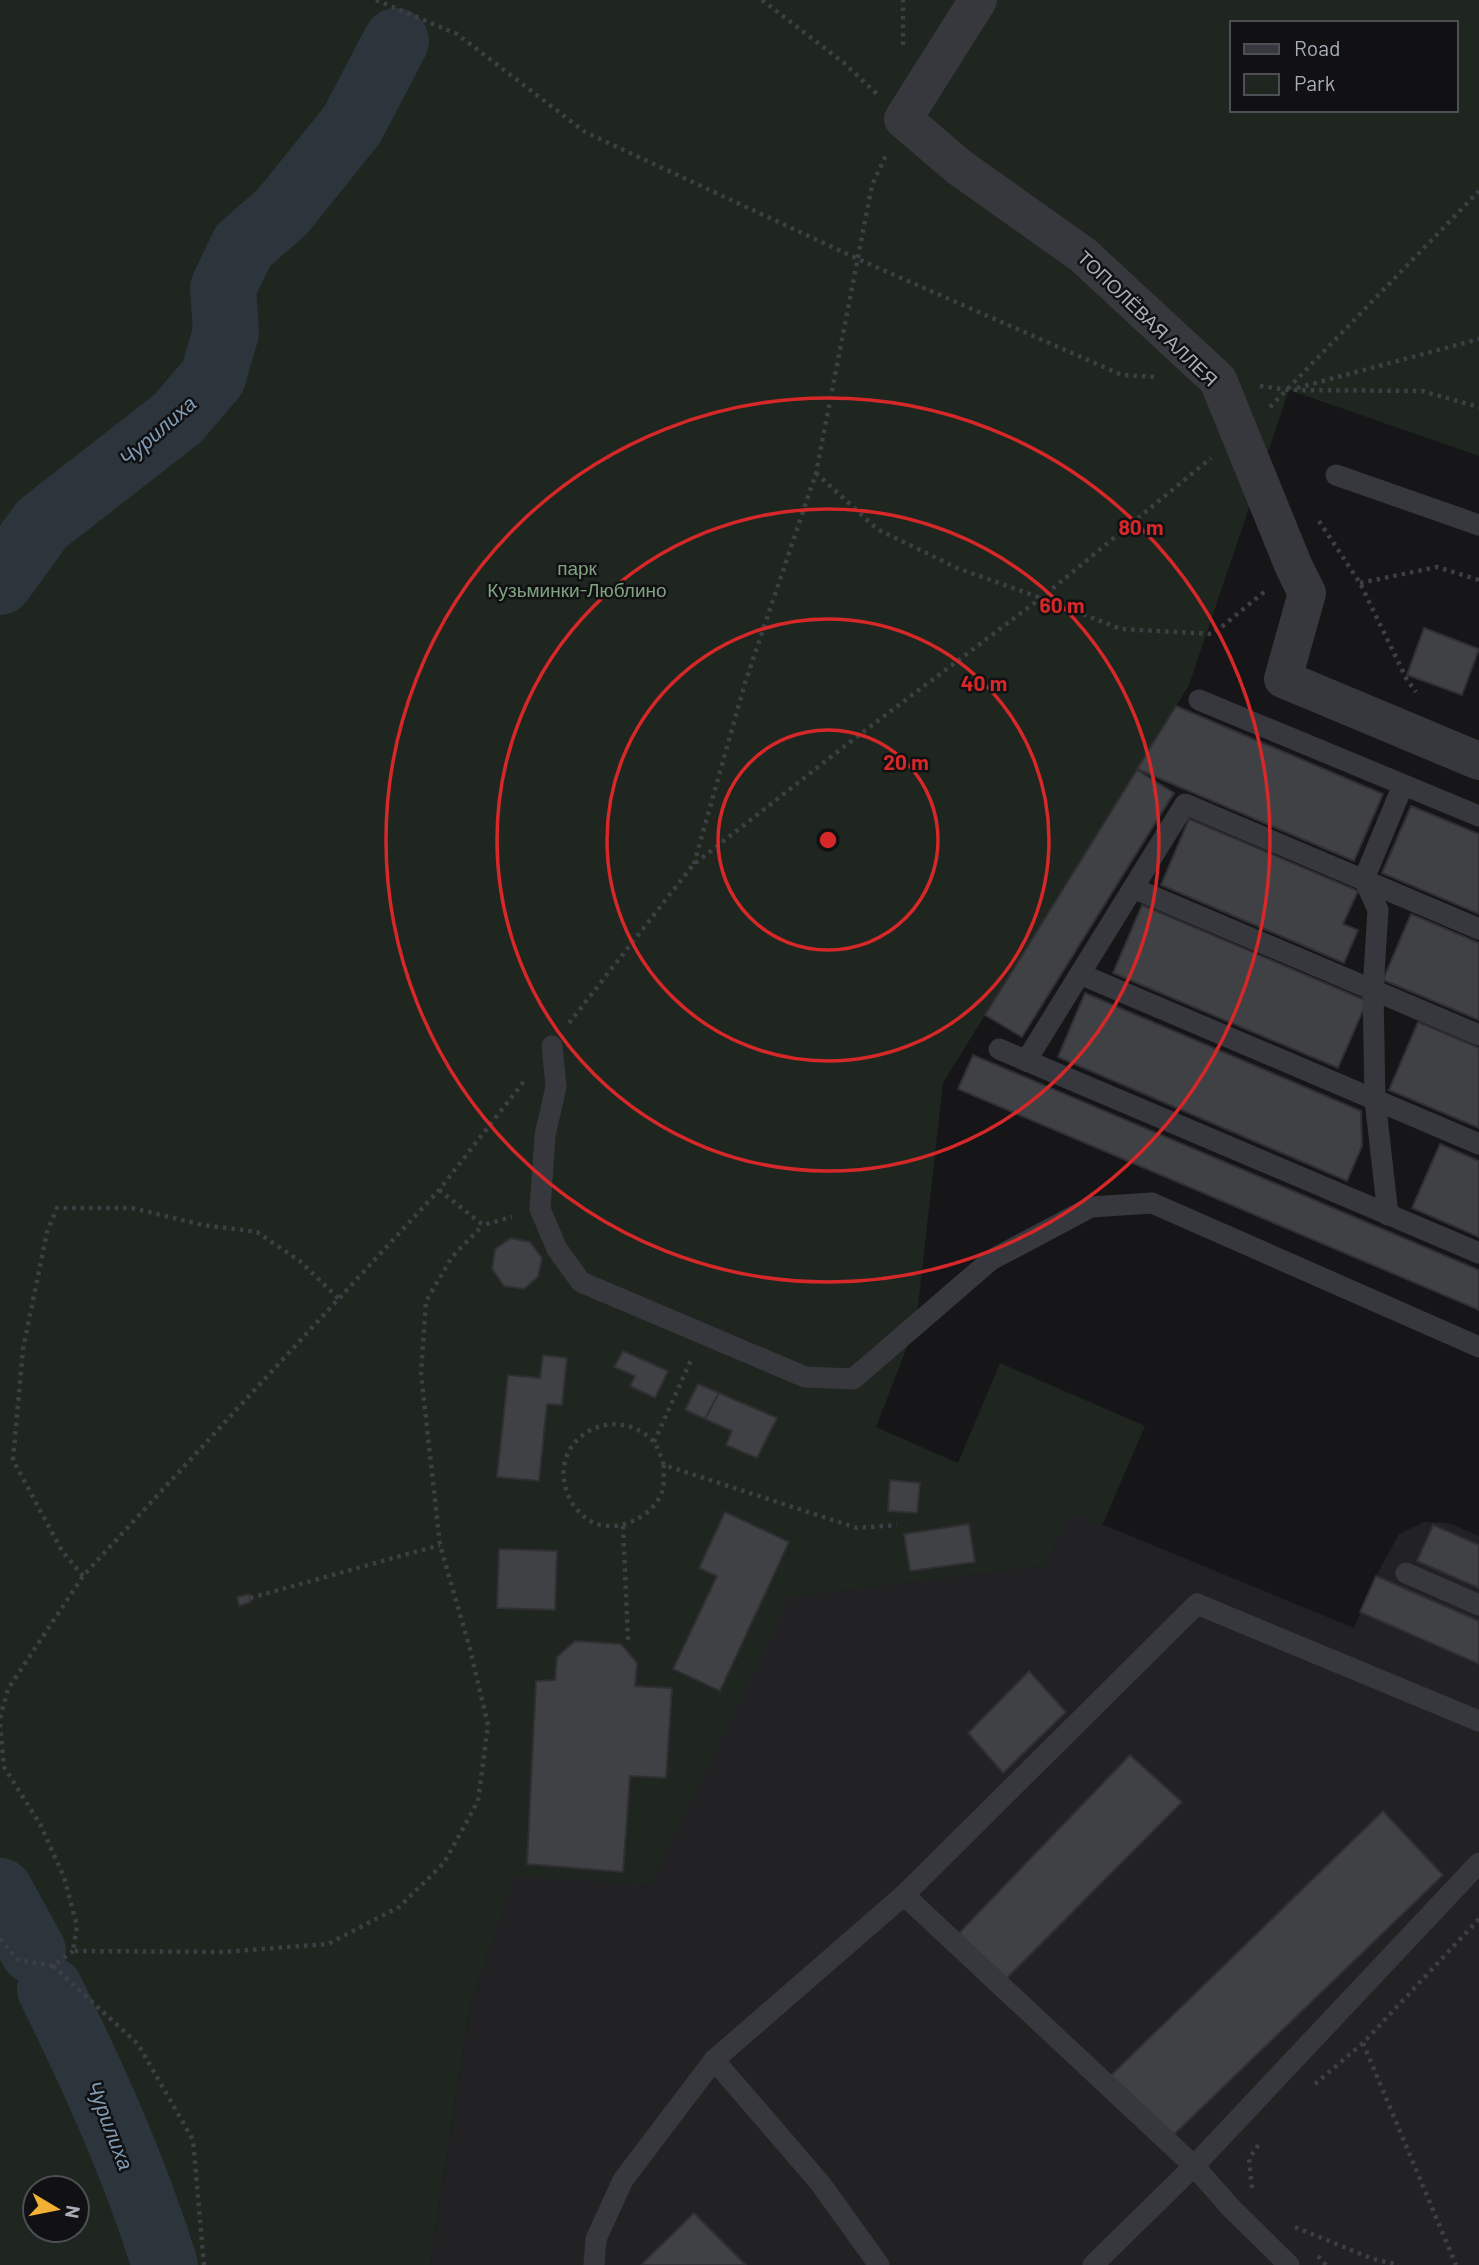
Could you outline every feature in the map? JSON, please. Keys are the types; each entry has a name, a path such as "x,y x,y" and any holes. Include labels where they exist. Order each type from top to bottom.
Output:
{"street":[{"path":"903,120 978,0"},
{"name":"ТОПОЛЁВАЯ АЛЛЕЯ","path":"903,120 959,167 1083,255 1218,380 1307,593 1283,679 1479,761"}],"lane":[{"path":"1336,475 1479,525"},
{"path":"1199,700 1479,816"},
{"path":"1388,1215 1375,1100 1373,990 1378,910 1364,879 1403,785"},
{"path":"1026,1061 1185,804 1479,929"},
{"path":"1133,888 1479,1035"},
{"path":"1080,974 1479,1144"},
{"path":"552,1046 556,1087 545,1135 540,1209 557,1249 581,1282 805,1377 853,1379 991,1260 1091,1206 1152,1203 1479,1347"},
{"path":"999,1049 1479,1253"},
{"path":"1406,1573 1479,1605"},
{"path":"594,2265 596,2239 623,2180 713,2060 904,1895 1197,1604 1479,1721"},
{"path":"1093,2265 1194,2166 1479,1863"},
{"path":"904,1895 1194,2166 1232,2209 1289,2265"},
{"path":"713,2060 820,2183 879,2265"}],"path":[{"path":"376,0 457,34 585,132 858,259 1122,375 1218,380 1289,390 1422,391 1479,407"},
{"path":"762,0 844,63 903,120 872,185 816,472 745,682 693,865 1041,598 1240,434 1289,390 1479,191"},
{"path":"1289,390 1479,338"},
{"path":"816,472 877,529 957,568 1121,629 1213,634 1294,567"},
{"path":"1314,513 1360,583 1407,680 1421,700"},
{"path":"1360,583 1437,566 1479,580"},
{"path":"439,1190 483,1225"},
{"path":"83,1576 62,1551 13,1460 23,1349 47,1232 57,1208 132,1208 203,1225 257,1232 300,1261 338,1299"},
{"path":"53,1966 73,1951 223,1952 328,1944 398,1907 444,1863 478,1801 488,1725 470,1649 440,1545 421,1373 426,1301 452,1257 483,1225 540,1209"},
{"path":"0,1718 8,1689 83,1576 374,1259"},
{"path":"654,1442 701,1333"},
{"path":"603,1424 630,1426 654,1442 664,1465 662,1492 647,1514 623,1525 597,1524 575,1509 563,1485 564,1458 580,1436 603,1424"},
{"path":"664,1465 857,1528 897,1525"},
{"path":"623,1525 628,1640"},
{"path":"250,1598 440,1545"},
{"path":"0,1724 4,1767 40,1824 64,1877 77,1926 73,1951"},
{"path":"1306,2092 1363,2043 1479,1919"},
{"path":"0,1939 18,1960 53,1966 138,2044 193,2140 204,2265"},
{"path":"1363,2043 1456,2265"},
{"path":"1253,2194 1248,2159 1263,2138"},
{"path":"1293,2232 1284,2223 1373,2259 1399,2265"},
{"path":"1309,2248 1326,2265"}],"shaded area":[{"path":"1070,1511 1354,1628 1376,1576 1399,1534 1424,1522 1449,1523 1479,1536 1479,2265 430,2265 470,2007 514,1875 651,1885 788,1597 1044,1566"}],"green space":[{"name":"парк Кузьминки-Люблино","path":"0,0 1479,0 1479,456 1289,390 1189,685 943,1083 916,1324 876,1427 958,1463 1000,1363 1145,1426 1102,1526 1070,1512 1044,1566 790,1597 651,1885 514,1876 470,2007 430,2265 0,2265"}],"building":[{"path":"1424,628 1479,649 1462,695 1407,675"},
{"path":"1176,706 1383,794 1354,861 1137,769"},
{"path":"1137,770 1174,793 1022,1037 985,1015"},
{"path":"1411,806 1479,834 1479,914 1382,873"},
{"path":"1189,819 1358,891 1343,924 1358,930 1344,963 1161,885"},
{"path":"1142,905 1367,1001 1338,1068 1113,973"},
{"path":"1411,914 1479,943 1479,1020 1383,980"},
{"path":"1085,993 1361,1111 1362,1146 1347,1181 1058,1057"},
{"path":"1418,1022 1479,1048 1479,1128 1389,1090"},
{"path":"973,1055 1479,1270 1479,1310 958,1089"},
{"path":"1440,1144 1479,1161 1479,1237 1412,1208"},
{"path":"511,1238 530,1242 542,1258 538,1277 524,1289 504,1286 492,1269 495,1249"},
{"path":"623,1351 668,1371 655,1398 630,1386 635,1376 614,1367"},
{"path":"543,1355 567,1358 562,1405 547,1404 539,1481 497,1477 508,1375 540,1378"},
{"path":"698,1384 719,1393 705,1419 685,1410"},
{"path":"719,1393 777,1418 757,1458 726,1445 732,1431 705,1419"},
{"path":"890,1480 920,1483 917,1513 888,1511"},
{"path":"725,1512 789,1542 720,1691 673,1669 717,1576 699,1568"},
{"path":"969,1524 975,1562 910,1571 904,1534"},
{"path":"1433,1525 1479,1545 1479,1588 1417,1561"},
{"path":"499,1549 557,1551 555,1610 497,1608"},
{"path":"1376,1576 1479,1621 1479,1664 1360,1612"},
{"path":"249,1594 251,1602 239,1606 237,1597"},
{"path":"575,1641 621,1644 637,1663 635,1686 672,1688 666,1778 630,1776 623,1872 527,1864 536,1681 555,1680 557,1657"},
{"path":"1029,1671 1066,1712 1003,1773 968,1733"},
{"path":"1130,1755 1182,1802 1003,1982 959,1933"},
{"path":"1383,1811 1443,1875 1161,2147 1106,2080"},
{"path":"694,2213 746,2265 641,2265"}],"waterway":[{"name":"Чурилиха","path":"0,582 42,524 178,418 213,377 226,332 223,288 243,246 282,212 352,125 396,41"},
{"name":"Чурилиха","path":"0,1891 33,1951"},
{"name":"Чурилиха","path":"50,1989 113,2124 165,2265"}]}
